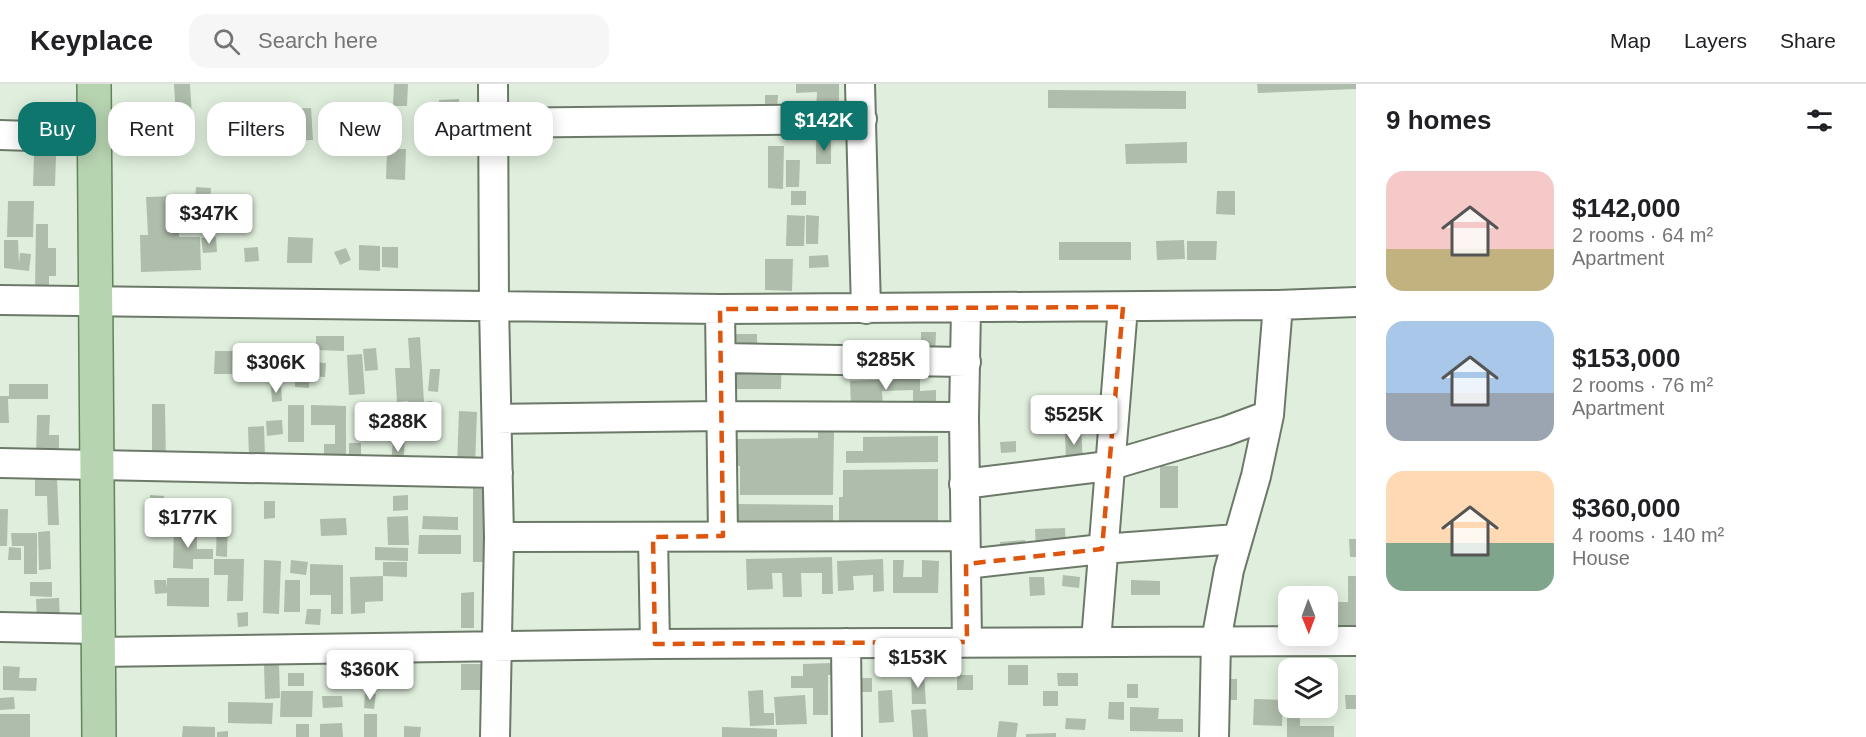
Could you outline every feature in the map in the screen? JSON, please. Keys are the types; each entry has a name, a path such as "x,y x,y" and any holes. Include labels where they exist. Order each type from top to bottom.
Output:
{"main road":[{"path":"94,84 94,102"},
{"path":"94,156 99,737"}],"street":[{"path":"494,84 494,102"},
{"path":"860,84 866,309"},
{"path":"553,122 862,119"},
{"path":"0,135 18,136"},
{"path":"494,156 494,306 499,537 495,737"},
{"path":"0,300 95,303 720,309 966,309 1356,302"},
{"path":"1214,737 1216,641 1223,596 1256,477 1269,415 1278,305"},
{"path":"1096,641 1108,466 1123,307"},
{"path":"720,309 723,536"},
{"path":"966,309 964,417 966,642"},
{"path":"721,358 966,362"},
{"path":"964,484 1108,466 1226,431 1269,415"},
{"path":"497,419 721,416 964,417"},
{"path":"0,463 498,473"},
{"path":"499,537 965,536"},
{"path":"653,537 655,644"},
{"path":"966,564 1102,549 1237,539"},
{"path":"0,627 98,640 497,648 655,644 1356,641"},
{"path":"846,643 847,737"}],"highlighted area":[{"path":"1123,307 1102,549 966,564 967,642 655,644 653,537 723,536 720,309"}],"building":[{"path":"174,84 190,84 191,102 175,102"},
{"path":"394,84 408,84 407,106 402,106 402,102 393,102"},
{"path":"796,84 839,84 839,112 816,111 817,92 796,93"},
{"path":"1257,84 1356,84 1356,89 1258,93"},
{"path":"1048,90 1186,91 1186,109 1048,108"},
{"path":"765,95 778,95 777,109 765,109"},
{"path":"459,99 459,102 439,102 439,100"},
{"path":"306,108 311,108 313,140 306,140"},
{"path":"816,139 831,139 831,164 816,164"},
{"path":"1187,142 1187,163 1126,164 1125,144"},
{"path":"768,146 784,146 783,189 768,188"},
{"path":"402,149 406,149 405,180 386,179 387,156 402,156"},
{"path":"34,156 56,156 55,186 33,186"},
{"path":"786,160 800,160 799,187 786,187"},
{"path":"196,187 211,188 210,201 195,201"},
{"path":"791,191 806,191 806,205 791,205"},
{"path":"1217,191 1235,191 1235,215 1216,214"},
{"path":"178,196 179,237 200,237 201,270 141,272 140,235 148,235 146,197"},
{"path":"8,201 34,201 33,237 7,237"},
{"path":"787,215 805,216 804,246 786,246"},
{"path":"806,215 819,216 818,244 806,244"},
{"path":"36,224 48,224 48,248 56,248 56,276 49,276 49,290 35,290"},
{"path":"216,237 217,252 203,253 201,238"},
{"path":"288,237 313,238 312,263 287,263"},
{"path":"4,240 18,240 19,263 20,253 31,254 29,271 4,268"},
{"path":"1184,240 1185,259 1157,260 1156,241"},
{"path":"1187,241 1217,241 1216,260 1187,260"},
{"path":"1059,242 1131,242 1131,260 1059,260"},
{"path":"359,245 380,246 380,271 359,270"},
{"path":"258,247 259,261 245,262 244,248"},
{"path":"382,247 398,247 398,268 382,267"},
{"path":"346,248 351,260 340,265 334,252"},
{"path":"828,255 829,267 809,268 809,256"},
{"path":"765,259 793,259 792,291 765,290"},
{"path":"921,332 936,332 935,357 921,357"},
{"path":"734,334 757,334 757,351 782,351 781,389 734,389"},
{"path":"316,336 344,336 344,351 316,350"},
{"path":"420,337 424,402 432,401 433,416 409,417 408,401 397,402 395,368 410,368 408,338"},
{"path":"376,348 378,370 365,371 363,349"},
{"path":"215,351 233,351 232,374 214,374"},
{"path":"242,352 269,352 270,365 254,365 254,373 242,374"},
{"path":"362,354 365,394 349,395 347,355"},
{"path":"311,362 326,363 325,377 310,376"},
{"path":"430,369 440,369 438,392 428,391"},
{"path":"295,373 309,373 309,388 295,387"},
{"path":"920,378 920,391 936,390 936,401 913,402 913,390 882,391 883,406 851,407 850,381"},
{"path":"9,384 48,384 48,399 8,399 9,423 0,423 0,396 9,396"},
{"path":"271,386 281,386 282,401 272,402"},
{"path":"152,404 165,404 166,467 152,467"},
{"path":"376,404 377,428 362,429 361,405"},
{"path":"288,405 304,405 304,442 288,442"},
{"path":"311,405 346,406 346,467 324,467 324,444 335,444 335,425 311,425"},
{"path":"459,411 477,412 475,466 457,466"},
{"path":"37,415 50,415 49,435 59,435 59,457 36,456"},
{"path":"403,415 405,429 392,431 390,417"},
{"path":"282,420 283,434 267,436 266,421"},
{"path":"264,426 265,456 249,457 248,427"},
{"path":"1081,428 1083,463 1066,464 1065,429"},
{"path":"818,431 834,431 833,495 740,495 740,466 736,466 736,439 818,438"},
{"path":"938,436 938,462 846,463 846,451 863,451 863,437"},
{"path":"393,439 405,439 403,467 391,466"},
{"path":"1016,441 1016,452 1001,453 1000,442"},
{"path":"349,443 361,443 361,463 349,463"},
{"path":"1160,466 1178,466 1178,508 1160,508"},
{"path":"938,469 938,526 839,527 839,497 843,497 843,470"},
{"path":"35,477 57,477 59,525 48,525 47,496 35,496"},
{"path":"473,488 485,489 485,562 473,562"},
{"path":"150,495 164,496 164,522 150,522"},
{"path":"408,495 408,510 393,511 393,496"},
{"path":"264,501 275,501 275,518 264,519"},
{"path":"736,504 833,505 833,528 736,526"},
{"path":"0,509 8,509 7,546 0,546"},
{"path":"408,516 409,545 388,545 387,517"},
{"path":"423,516 458,517 458,530 422,529"},
{"path":"217,518 228,518 227,557 216,556"},
{"path":"346,518 347,535 321,536 320,519"},
{"path":"1065,528 1066,549 1036,550 1035,529"},
{"path":"174,529 197,530 197,549 213,549 213,559 193,559 193,569 173,568"},
{"path":"50,531 51,569 39,570 38,532"},
{"path":"11,533 37,533 37,574 24,574 24,546 12,546"},
{"path":"419,535 461,535 461,554 418,554"},
{"path":"1349,539 1356,539 1356,557 1350,557"},
{"path":"1025,540 1026,550 1001,552 1000,542"},
{"path":"9,547 21,548 21,560 8,560"},
{"path":"375,547 408,548 408,561 375,560"},
{"path":"832,557 833,594 822,594 822,573 801,573 802,597 783,597 782,573 772,573 773,589 747,590 746,559"},
{"path":"214,559 244,559 243,601 227,601 228,575 214,575"},
{"path":"883,559 884,591 873,592 873,575 853,576 854,590 838,591 837,561"},
{"path":"264,560 281,561 279,614 263,613"},
{"path":"291,560 308,562 306,575 290,573"},
{"path":"893,560 904,560 903,577 922,577 922,560 939,561 938,593 893,593"},
{"path":"383,562 407,562 407,577 383,576"},
{"path":"310,564 343,565 343,614 331,614 331,595 310,595"},
{"path":"1063,575 1080,577 1079,588 1062,586"},
{"path":"383,576 383,601 365,602 365,613 351,614 350,577"},
{"path":"1348,576 1356,576 1356,626 1338,626 1338,602 1348,602"},
{"path":"1029,577 1044,577 1045,595 1030,596"},
{"path":"167,578 209,578 209,607 167,606 167,593 155,594 154,580 166,580 167,588"},
{"path":"285,580 300,580 300,612 284,612"},
{"path":"1131,580 1160,581 1160,595 1131,595"},
{"path":"30,582 52,582 52,597 30,596"},
{"path":"474,592 474,628 461,628 461,593"},
{"path":"59,598 60,619 37,620 36,599"},
{"path":"307,609 321,609 320,625 305,624"},
{"path":"248,612 248,626 238,627 237,613"},
{"path":"832,663 832,675 828,675 828,715 813,715 813,688 791,688 791,676 803,676 803,664"},
{"path":"264,664 279,664 280,698 265,699"},
{"path":"461,664 481,664 481,690 461,690"},
{"path":"1008,665 1028,665 1028,685 1008,685"},
{"path":"3,666 20,667 19,678 37,678 36,691 3,690"},
{"path":"330,672 343,674 342,688 329,687"},
{"path":"288,673 304,673 304,686 288,686"},
{"path":"924,673 926,704 912,704 911,674"},
{"path":"1057,673 1078,673 1078,686 1058,686"},
{"path":"957,675 973,675 973,690 957,690"},
{"path":"861,678 872,678 872,692 861,692"},
{"path":"1221,679 1237,679 1237,700 1221,700"},
{"path":"1127,684 1138,684 1138,698 1127,698"},
{"path":"763,690 764,713 774,713 774,725 750,726 748,691"},
{"path":"892,690 894,722 879,723 878,691"},
{"path":"281,691 313,691 312,717 280,717"},
{"path":"1043,691 1058,691 1058,706 1043,706"},
{"path":"365,693 376,694 374,709 364,708"},
{"path":"805,695 807,724 776,725 774,697"},
{"path":"1345,695 1356,695 1356,709 1346,709"},
{"path":"322,696 342,696 343,707 323,708"},
{"path":"14,697 15,709 0,710 0,698"},
{"path":"1254,699 1278,700 1278,718 1282,718 1282,726 1253,725"},
{"path":"228,702 273,703 272,724 228,723"},
{"path":"1109,702 1124,702 1124,720 1108,719"},
{"path":"1130,707 1159,708 1158,719 1183,719 1183,732 1130,731"},
{"path":"926,709 928,737 913,737 911,710"},
{"path":"0,714 30,714 30,737 0,737"},
{"path":"364,714 377,714 377,737 364,737"},
{"path":"1066,718 1086,719 1085,730 1065,729"},
{"path":"1287,718 1300,718 1300,726 1334,726 1334,737 1287,737"},
{"path":"999,721 1018,723 1016,737 997,737"},
{"path":"342,723 343,737 320,737 320,724"},
{"path":"296,724 309,724 309,737 296,737"},
{"path":"183,726 215,727 215,737 182,737"},
{"path":"404,726 421,727 420,737 404,737"},
{"path":"722,727 777,729 777,737 722,737"},
{"path":"228,731 228,737 217,737 217,732"},
{"path":"1056,733 1056,737 1026,737 1026,734"}]}
